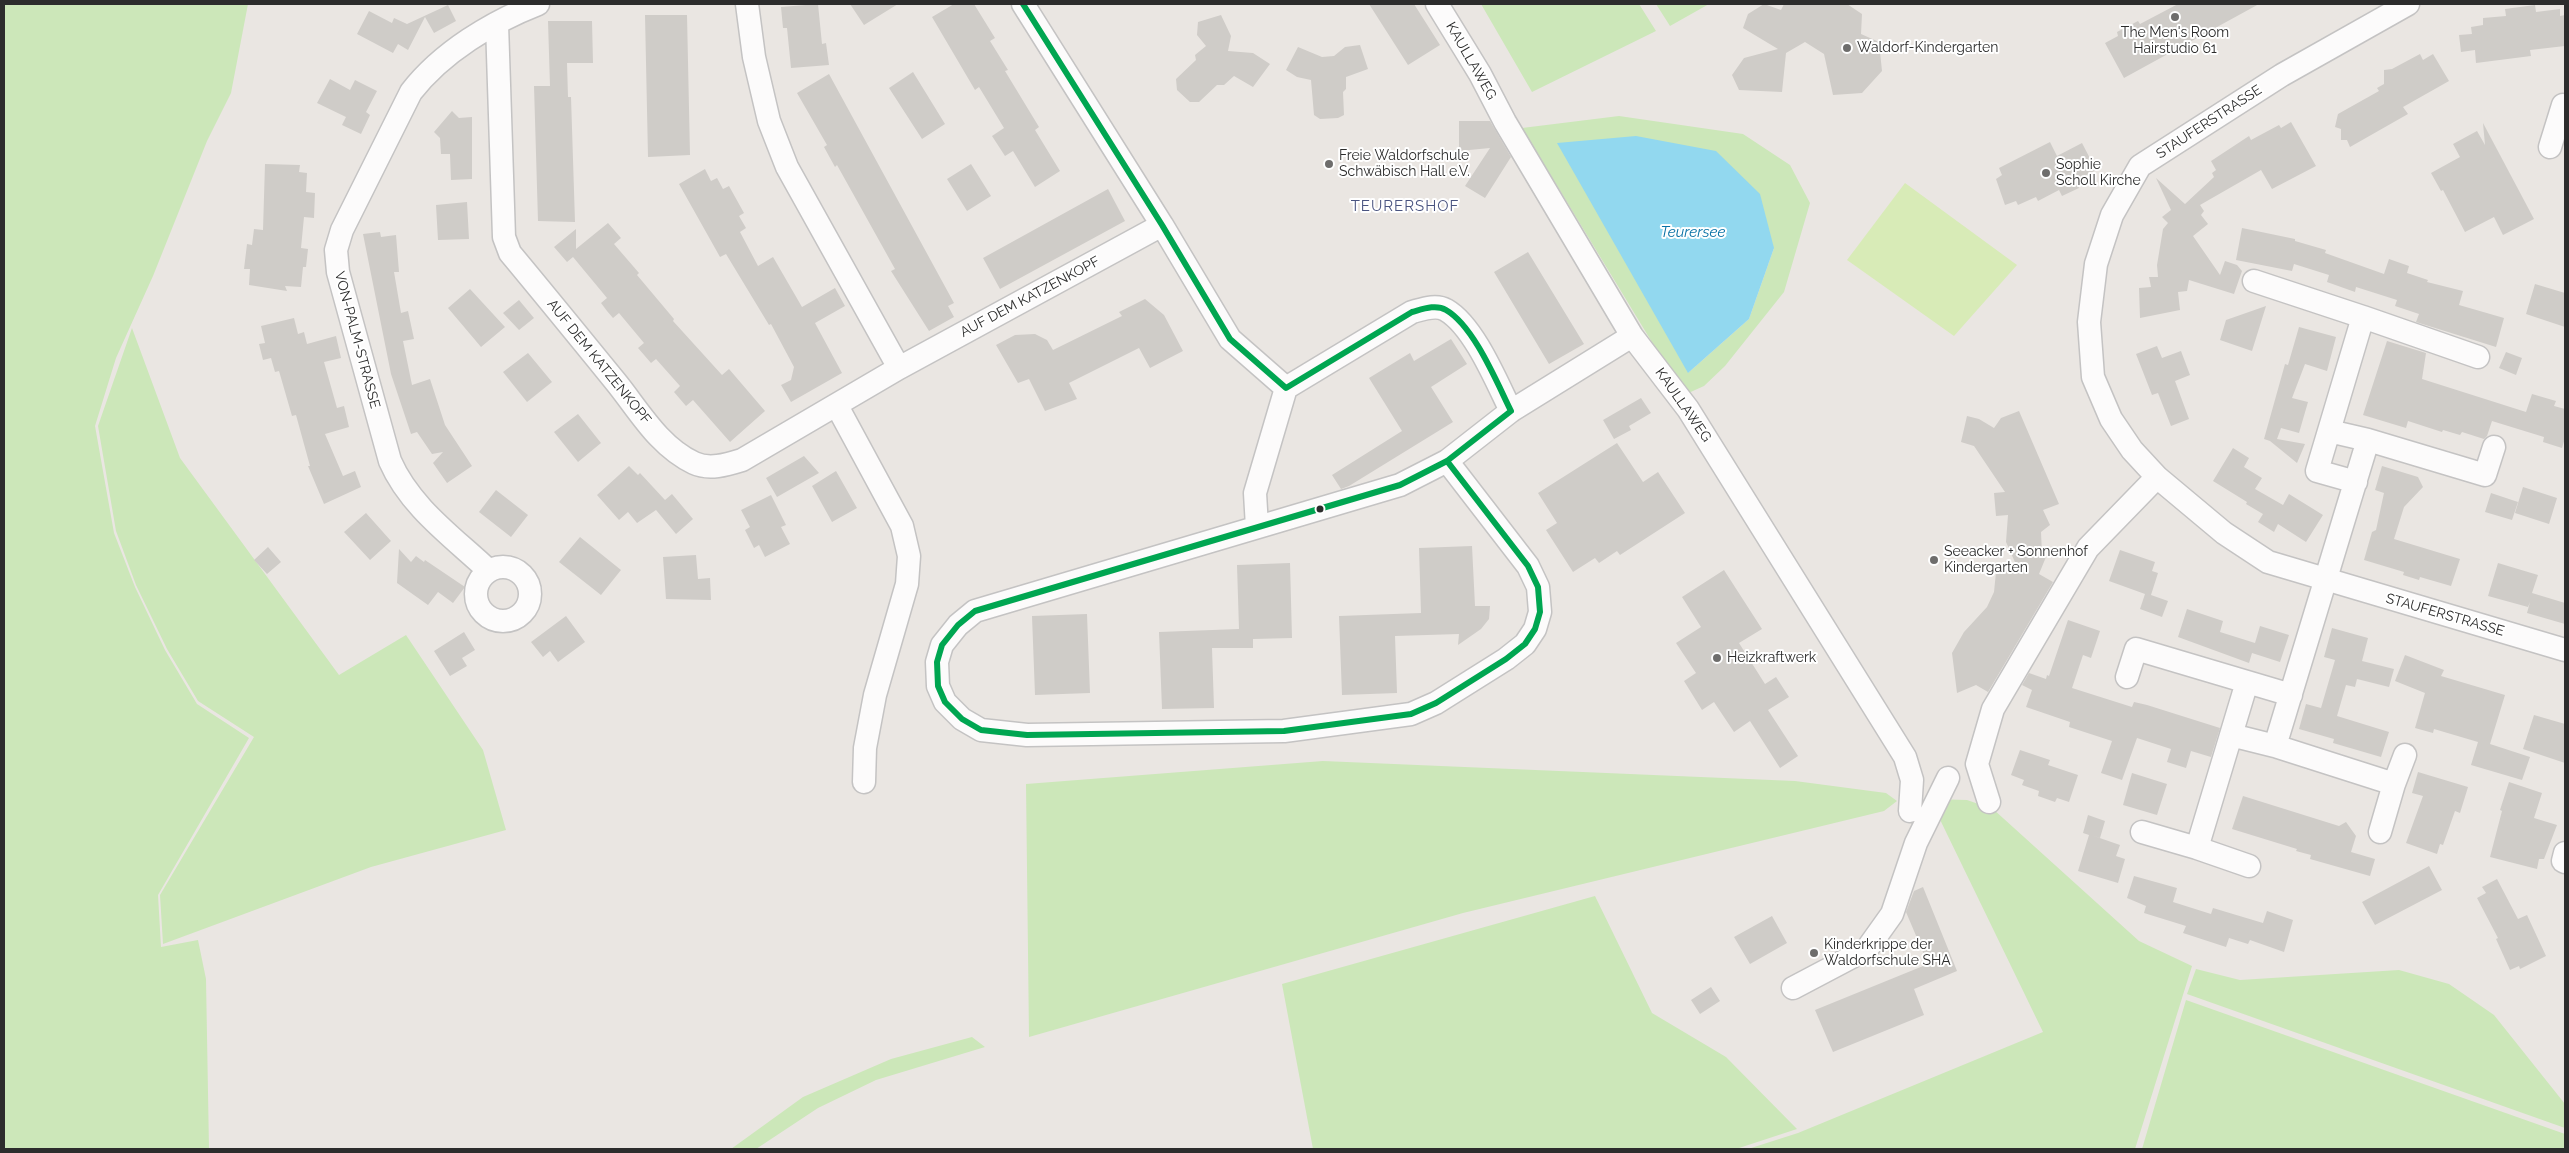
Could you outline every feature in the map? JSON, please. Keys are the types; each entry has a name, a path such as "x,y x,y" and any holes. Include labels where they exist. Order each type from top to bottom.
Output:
{"street":[{"name":"VON-PALM-STRASSE","path":"488,570 410,497 398,479 390,461 338,272 336,250 342,230 412,92 426,72 497,24 538,4"},
{"path":"748,4 754,57 769,121 787,167 899,368"},
{"path":"1024,4 1162,225 1230,339 1286,388"},
{"name":"KAULLAWEG","path":"1437,4 1480,74 1505,122 1632,336 1688,409 1906,757 1912,780 1910,811"},
{"name":"STAUFERSTRASSE","path":"2408,4 2282,75 2140,166 2112,214 2096,264 2089,322 2093,377 2111,418 2132,450 2157,477 2224,533 2268,562 2565,650"},
{"name":"AUF DEM KATZENKOPF","path":"497,24 504,237 510,253 624,392 647,424 673,450 695,463 719,467 742,460 899,368 1162,225"},
{"path":"2550,147 2564,103"},
{"path":"2254,280 2478,357"},
{"path":"1257,528 1255,493 1286,388 1412,312 1430,307 1446,310 1460,322 1480,349 1511,411"},
{"path":"2356,482 2317,471 2363,317"},
{"path":"1447,461 1528,566 1538,587 1540,612 1535,629 1524,644 1506,659 1436,703 1412,714 1284,731 1027,734 981,730 962,719 945,702 938,686 937,662 942,645 958,625 974,612 1400,485 1447,461 1511,411 1632,336"},
{"path":"837,406 902,526 909,556 907,584 875,695 865,748 864,782"},
{"path":"2329,431 2368,440 2486,475 2494,447"},
{"path":"2275,746 2368,440"},
{"path":"1989,802 1977,764 1993,709 2088,548 2157,477"},
{"path":"2127,677 2136,649 2290,695"},
{"path":"2197,848 2247,682"},
{"path":"2231,735 2275,746 2394,784"},
{"path":"2380,832 2394,784 2405,755"},
{"path":"1912,780 1948,778 1977,764"},
{"path":"1793,988 1866,949 1892,914 1916,842 1948,778"},
{"path":"2142,832 2249,866"},
{"path":"2565,854 2563,862 2565,862"}],"green space":[{"path":"4,4 248,4 231,93 207,141 153,276 116,358 95,426 114,533 135,587 165,650 197,704 249,738 158,895 161,947 198,940 206,979 209,1149 4,1149"},
{"path":"1481,4 1639,4 1656,31 1532,92"},
{"path":"1656,4 1709,4 1670,26"},
{"name":"Teurersee","path":"1619,116 1743,134 1790,165 1810,203 1784,292 1725,366 1704,386 1684,395 1522,128","holes":["1774,248 1749,319 1688,373"]},
{"path":"1905,183 2017,265 1954,336 1847,260"},
{"path":"132,328 180,458 339,675 406,635 483,750 506,830 371,867 163,944 160,895 254,737 198,701 167,649 136,585 116,531 98,426"},
{"path":"1323,761 1795,781 1886,793 1897,801 1884,811 1463,913 1029,1037 1026,784"},
{"path":"1930,799 1967,800 1993,809 2139,941 2192,966 2135,1149 1748,1149 1798,1133 2043,1032"},
{"path":"1595,896 1652,1013 1726,1057 1797,1129 1736,1149 1313,1149 1282,984"},
{"path":"2196,969 2240,980 2399,970 2449,984 2494,1015 2565,1104 2565,1128 2187,994"},
{"path":"2186,1000 2565,1134 2565,1149 2142,1149"},
{"path":"972,1037 985,1047 876,1080 818,1108 756,1149 731,1149 803,1097 891,1059"}],"water":[{"name":"Teurersee","path":"1636,136 1716,151 1760,194 1774,248 1749,319 1688,373 1557,143"}],"building":[{"path":"818,4 822,44 826,43 829,65 791,68 787,28 783,28 781,7"},
{"path":"850,4 898,4 864,25"},
{"path":"954,4 974,4 995,38 990,41 1008,70 1005,71 1039,127 1035,130 1060,171 1035,187 1013,151 1005,156 992,136 1004,128 979,87 975,90 932,17"},
{"path":"1369,4 1414,4 1440,45 1408,65"},
{"name":"Waldorf-Kindergarten","path":"1764,4 1781,10 1784,4 1847,4 1862,14 1861,34 1879,42 1882,71 1862,93 1833,95 1824,54 1805,42 1786,53 1782,92 1739,90 1732,75 1744,58 1778,49 1743,28 1748,14"},
{"path":"2178,4 2259,4 2124,78 2105,43 2118,36 2117,32 2138,21 2140,24"},
{"path":"448,5 456,21 434,33 425,17 408,50 398,44 393,53 357,34 369,11 392,23 394,18 407,24"},
{"path":"2535,5 2536,12 2560,9 2560,16 2565,15 2565,46 2530,50 2531,56 2476,63 2475,50 2461,52 2459,35 2472,34 2471,27 2483,25 2483,18 2506,16 2505,9"},
{"path":"645,15 687,15 690,155 648,157"},
{"path":"1221,15 1231,36 1228,51 1253,53 1270,64 1253,87 1234,76 1224,85 1217,85 1199,102 1190,102 1177,90 1176,79 1196,60 1195,55 1206,46 1197,35 1198,22"},
{"path":"548,21 592,21 593,63 567,63 568,97 571,97 575,222 538,221 534,86 550,86"},
{"path":"1360,45 1368,69 1346,77 1346,89 1343,92 1344,115 1338,118 1320,119 1314,115 1311,80 1297,77 1286,70 1298,47 1322,57 1334,56 1345,47"},
{"path":"2420,54 2423,60 2433,54 2449,81 2403,107 2408,114 2350,147 2347,140 2341,140 2341,129 2335,127 2338,114 2379,91 2377,88 2384,84 2384,70 2392,69"},
{"path":"913,72 945,124 922,139 889,88"},
{"path":"829,74 954,303 948,306 954,317 929,331 891,271 895,269 837,165 835,167 824,147 827,145 797,93"},
{"path":"330,79 350,90 355,80 377,91 366,112 370,115 361,134 342,125 346,117 317,103"},
{"path":"452,111 459,118 472,117 472,179 451,180 450,154 441,154 440,138 434,132"},
{"path":"1459,121 1490,121 1511,157 1485,198 1465,186 1490,148 1459,151"},
{"path":"2291,122 2316,166 2272,189 2261,170 2200,205 2204,211 2201,215 2208,224 2193,236 2220,275 2225,261 2237,265 2242,271 2234,294 2189,280 2187,291 2178,292 2180,310 2140,318 2139,288 2151,287 2149,277 2158,277 2157,265 2163,229 2168,223 2162,217 2171,210 2156,178 2185,204 2214,177 2212,173 2216,170 2211,161 2249,136 2251,140 2279,125 2281,128"},
{"path":"2483,123 2534,219 2503,235 2494,217 2465,232 2443,190 2441,191 2431,173 2460,157 2453,144 2477,131 2485,145"},
{"name":"Sophie Scholl Kirche","path":"2050,142 2057,156 2082,143 2096,170 2076,181 2079,188 2062,196 2059,190 2038,201 2036,197 2018,205 2016,201 2005,205 1996,179 2002,175 1999,168"},
{"path":"265,164 300,165 299,172 307,173 306,192 315,193 314,218 304,217 301,248 308,249 306,267 303,267 301,287 285,286 287,291 249,285 250,269 244,269 247,244 252,245 254,229 263,230"},
{"path":"971,164 991,196 967,211 947,179"},
{"path":"705,169 711,181 717,178 723,189 729,186 744,213 739,216 746,228 740,232 758,266 773,257 802,307 835,288 845,306 815,323 842,373 791,402 781,385 791,380 794,367 771,324 769,325 726,254 720,257 679,184"},
{"path":"1108,189 1125,221 1000,289 983,258"},
{"path":"467,202 469,239 438,240 436,205"},
{"path":"608,223 621,238 614,244 639,273 637,275 674,319 673,321 722,375 729,369 765,411 730,442 693,400 686,406 674,392 680,386 656,359 651,363 638,348 644,343 619,313 613,318 607,311 601,303 607,298 573,257 567,262 554,247 576,229 576,249"},
{"path":"2242,228 2295,239 2295,241 2326,250 2325,253 2384,274 2389,259 2409,266 2407,273 2428,280 2427,282 2463,291 2459,305 2504,318 2496,347 2416,322 2419,314 2395,306 2397,300 2356,287 2355,292 2327,282 2329,275 2294,264 2292,271 2236,260"},
{"path":"380,232 381,237 396,235 399,272 394,272 401,313 408,311 414,339 403,341 412,385 430,379 445,425 472,466 447,483 433,463 443,452 432,454 417,432 411,434 391,374 363,234"},
{"path":"1528,252 1584,344 1549,364 1494,272"},
{"path":"2535,284 2565,293 2565,327 2526,314"},
{"path":"470,289 505,327 481,347 448,308"},
{"path":"1145,299 1164,315 1183,351 1150,368 1139,348 1069,383 1077,399 1045,411 1029,379 1018,383 996,345 1015,335 1035,334 1047,340 1053,350 1122,316 1119,312"},
{"path":"519,300 534,318 519,330 503,313"},
{"path":"2266,306 2252,351 2220,340 2226,320"},
{"path":"294,318 298,334 304,332 307,344 336,336 341,358 324,362 337,408 344,406 349,427 325,434 343,476 355,471 361,487 324,504 308,466 310,466 296,415 292,416 279,371 275,372 271,358 263,360 259,344 265,343 261,326"},
{"path":"2299,327 2336,337 2327,371 2305,364 2292,398 2308,402 2299,433 2281,428 2277,439 2305,444 2297,463 2270,441 2264,439 2285,364 2288,365"},
{"path":"1451,339 1467,364 1431,387 1453,422 1349,486 1341,489 1332,475 1402,431 1369,378 1410,353 1414,361"},
{"path":"2387,341 2426,353 2422,379 2526,412 2532,394 2556,401 2554,406 2565,409 2565,438 2562,448 2543,442 2544,437 2492,421 2487,436 2484,439 2462,432 2460,435 2443,430 2442,432 2408,421 2406,428 2363,415"},
{"path":"2157,346 2162,358 2181,351 2190,375 2175,381 2189,419 2171,426 2158,393 2152,395 2136,354"},
{"path":"2506,352 2522,358 2516,375 2499,368"},
{"path":"528,353 552,382 527,402 503,372"},
{"path":"1641,398 1651,413 1629,426 1631,430 1614,439 1603,420"},
{"path":"2019,411 2059,504 2043,510 2050,525 2041,532 2042,554 2046,557 2039,574 2053,582 1988,692 1976,685 1957,693 1952,653 1964,632 1987,607 1994,592 1996,572 2018,569 2006,542 2008,515 1996,516 1994,493 2005,492 1974,446 1961,442 1967,416 1979,419 1994,428 2001,418"},
{"path":"578,414 601,443 578,462 554,432"},
{"path":"1617,443 1643,482 1658,472 1685,513 1620,555 1617,551 1599,563 1595,558 1573,572 1546,530 1557,523 1538,493"},
{"path":"2233,448 2249,458 2244,467 2262,478 2255,489 2283,505 2289,494 2323,515 2306,542 2278,524 2274,532 2258,522 2263,514 2213,481"},
{"path":"804,456 819,473 777,497 766,478"},
{"path":"629,466 638,475 640,473 665,500 672,494 693,519 676,534 656,510 637,523 628,512 619,520 597,495"},
{"path":"2382,466 2418,477 2423,487 2404,507 2394,539 2460,559 2451,586 2420,577 2419,580 2403,575 2404,572 2364,560 2372,532 2376,530 2384,493 2375,490"},
{"path":"836,471 857,508 832,522 812,486"},
{"path":"2523,487 2557,498 2549,524 2515,513"},
{"path":"496,490 528,515 511,537 479,512"},
{"path":"2491,493 2518,502 2512,520 2485,512"},
{"path":"771,495 786,525 781,527 790,544 765,557 759,545 754,548 745,530 750,527 741,510"},
{"path":"366,513 391,541 370,560 344,532"},
{"path":"580,537 621,570 601,595 559,562"},
{"path":"1472,546 1475,606 1490,606 1489,619 1481,629 1458,645 1459,634 1395,636 1397,693 1342,695 1339,616 1421,613 1419,548"},
{"path":"268,547 281,562 267,574 254,560"},
{"path":"399,549 411,562 416,556 424,562 425,560 465,587 453,603 438,592 428,605 397,583"},
{"path":"2120,550 2155,562 2152,571 2158,573 2151,595 2168,601 2162,617 2140,609 2145,594 2109,581"},
{"path":"696,555 698,579 710,578 711,600 666,599 663,557"},
{"path":"1290,563 1292,638 1253,639 1253,648 1212,648 1214,708 1162,709 1159,632 1239,629 1237,565"},
{"path":"2498,563 2538,575 2532,593 2565,603 2565,624 2527,613 2530,602 2528,607 2488,596"},
{"name":"Heizkraftwerk","path":"1724,570 1762,629 1739,643 1765,684 1776,677 1789,697 1768,710 1798,756 1780,768 1750,721 1734,732 1714,702 1702,710 1684,681 1696,673 1676,643 1701,627 1682,597"},
{"path":"2187,609 2223,621 2220,632 2255,643 2260,626 2289,635 2280,662 2252,653 2249,663 2178,637"},
{"path":"1087,614 1090,693 1035,695 1032,616"},
{"path":"566,616 585,642 558,662 550,651 543,657 531,642"},
{"path":"2068,620 2100,631 2091,658 2083,655 2072,688 2132,707 2134,702 2147,705 2220,728 2211,757 2191,751 2186,768 2167,762 2171,749 2137,738 2122,780 2101,773 2112,741 2069,727 2070,722 2026,707 2032,690 2022,685 2029,673 2046,679 2047,675 2049,676"},
{"path":"2332,628 2368,638 2362,661 2394,669 2389,687 2357,679 2355,687 2346,685 2337,716 2389,732 2381,757 2333,743 2334,739 2299,729 2306,704 2321,708 2335,660 2324,657"},
{"path":"464,632 475,650 462,658 467,666 450,676 434,651"},
{"path":"2405,655 2444,670 2441,676 2505,695 2490,744 2530,757 2522,780 2471,765 2478,742 2434,729 2433,733 2415,728 2425,693 2395,681"},
{"path":"2534,715 2565,724 2565,763 2523,749"},
{"path":"2020,750 2050,760 2048,765 2078,775 2069,802 2057,798 2055,802 2038,796 2039,791 2022,785 2024,780 2011,775"},
{"path":"2418,772 2468,787 2460,813 2455,811 2443,845 2440,844 2437,854 2406,843 2423,796 2412,793"},
{"path":"2132,773 2167,784 2157,815 2123,805"},
{"path":"2509,782 2542,793 2534,818 2557,825 2544,859 2539,859 2537,869 2490,857 2502,811 2500,810"},
{"path":"2243,796 2339,826 2346,822 2356,836 2351,852 2375,859 2370,876 2310,859 2311,855 2296,851 2297,849 2232,829"},
{"path":"2088,815 2105,821 2100,838 2091,835 2120,845 2116,856 2125,859 2118,883 2078,871 2089,835 2083,833"},
{"path":"2429,866 2442,890 2375,925 2362,902"},
{"path":"2134,876 2177,888 2173,902 2211,914 2213,908 2263,923 2267,911 2293,920 2284,952 2250,940 2248,944 2229,938 2226,947 2183,933 2186,926 2144,913 2146,906 2127,898"},
{"path":"2497,879 2518,919 2527,915 2546,956 2520,969 2519,966 2510,970 2496,939 2498,938 2477,898 2486,893 2482,887"},
{"path":"1923,887 1957,971 1914,989 1924,1015 1833,1052 1815,1010 1928,964 1906,912 1914,891"},
{"path":"1772,916 1787,943 1750,964 1734,937"},
{"path":"1711,987 1720,1001 1700,1014 1691,1000"}],"transit line":[{"path":"1023,4 1162,225 1230,339 1286,388 1412,312 1438,307 1446,310 1466,329 1484,356 1511,411 1447,461 1400,485 975,611 958,625 942,645 937,662 938,686 945,702 962,719 981,730 1027,735 1284,731 1411,714 1436,703 1506,659 1525,644 1535,629 1540,612 1538,587 1528,566 1447,461"}],"place":[{"name":"The Men's Room Hairstudio 61","path":"2175,17"},
{"name":"Waldorf-Kindergarten","path":"1847,48"},
{"name":"Freie Waldorfschule Schwäbisch Hall e.V.","path":"1329,164"},
{"name":"Sophie Scholl Kirche","path":"2046,173"},
{"name":"Seeacker + Sonnenhof Kindergarten","path":"1934,560"},
{"name":"Heizkraftwerk","path":"1717,658"},
{"name":"Kinderkrippe der Waldorfschule SHA","path":"1814,953"}],"district":[{"name":"TEURERSHOF","path":"1405,206"}]}
